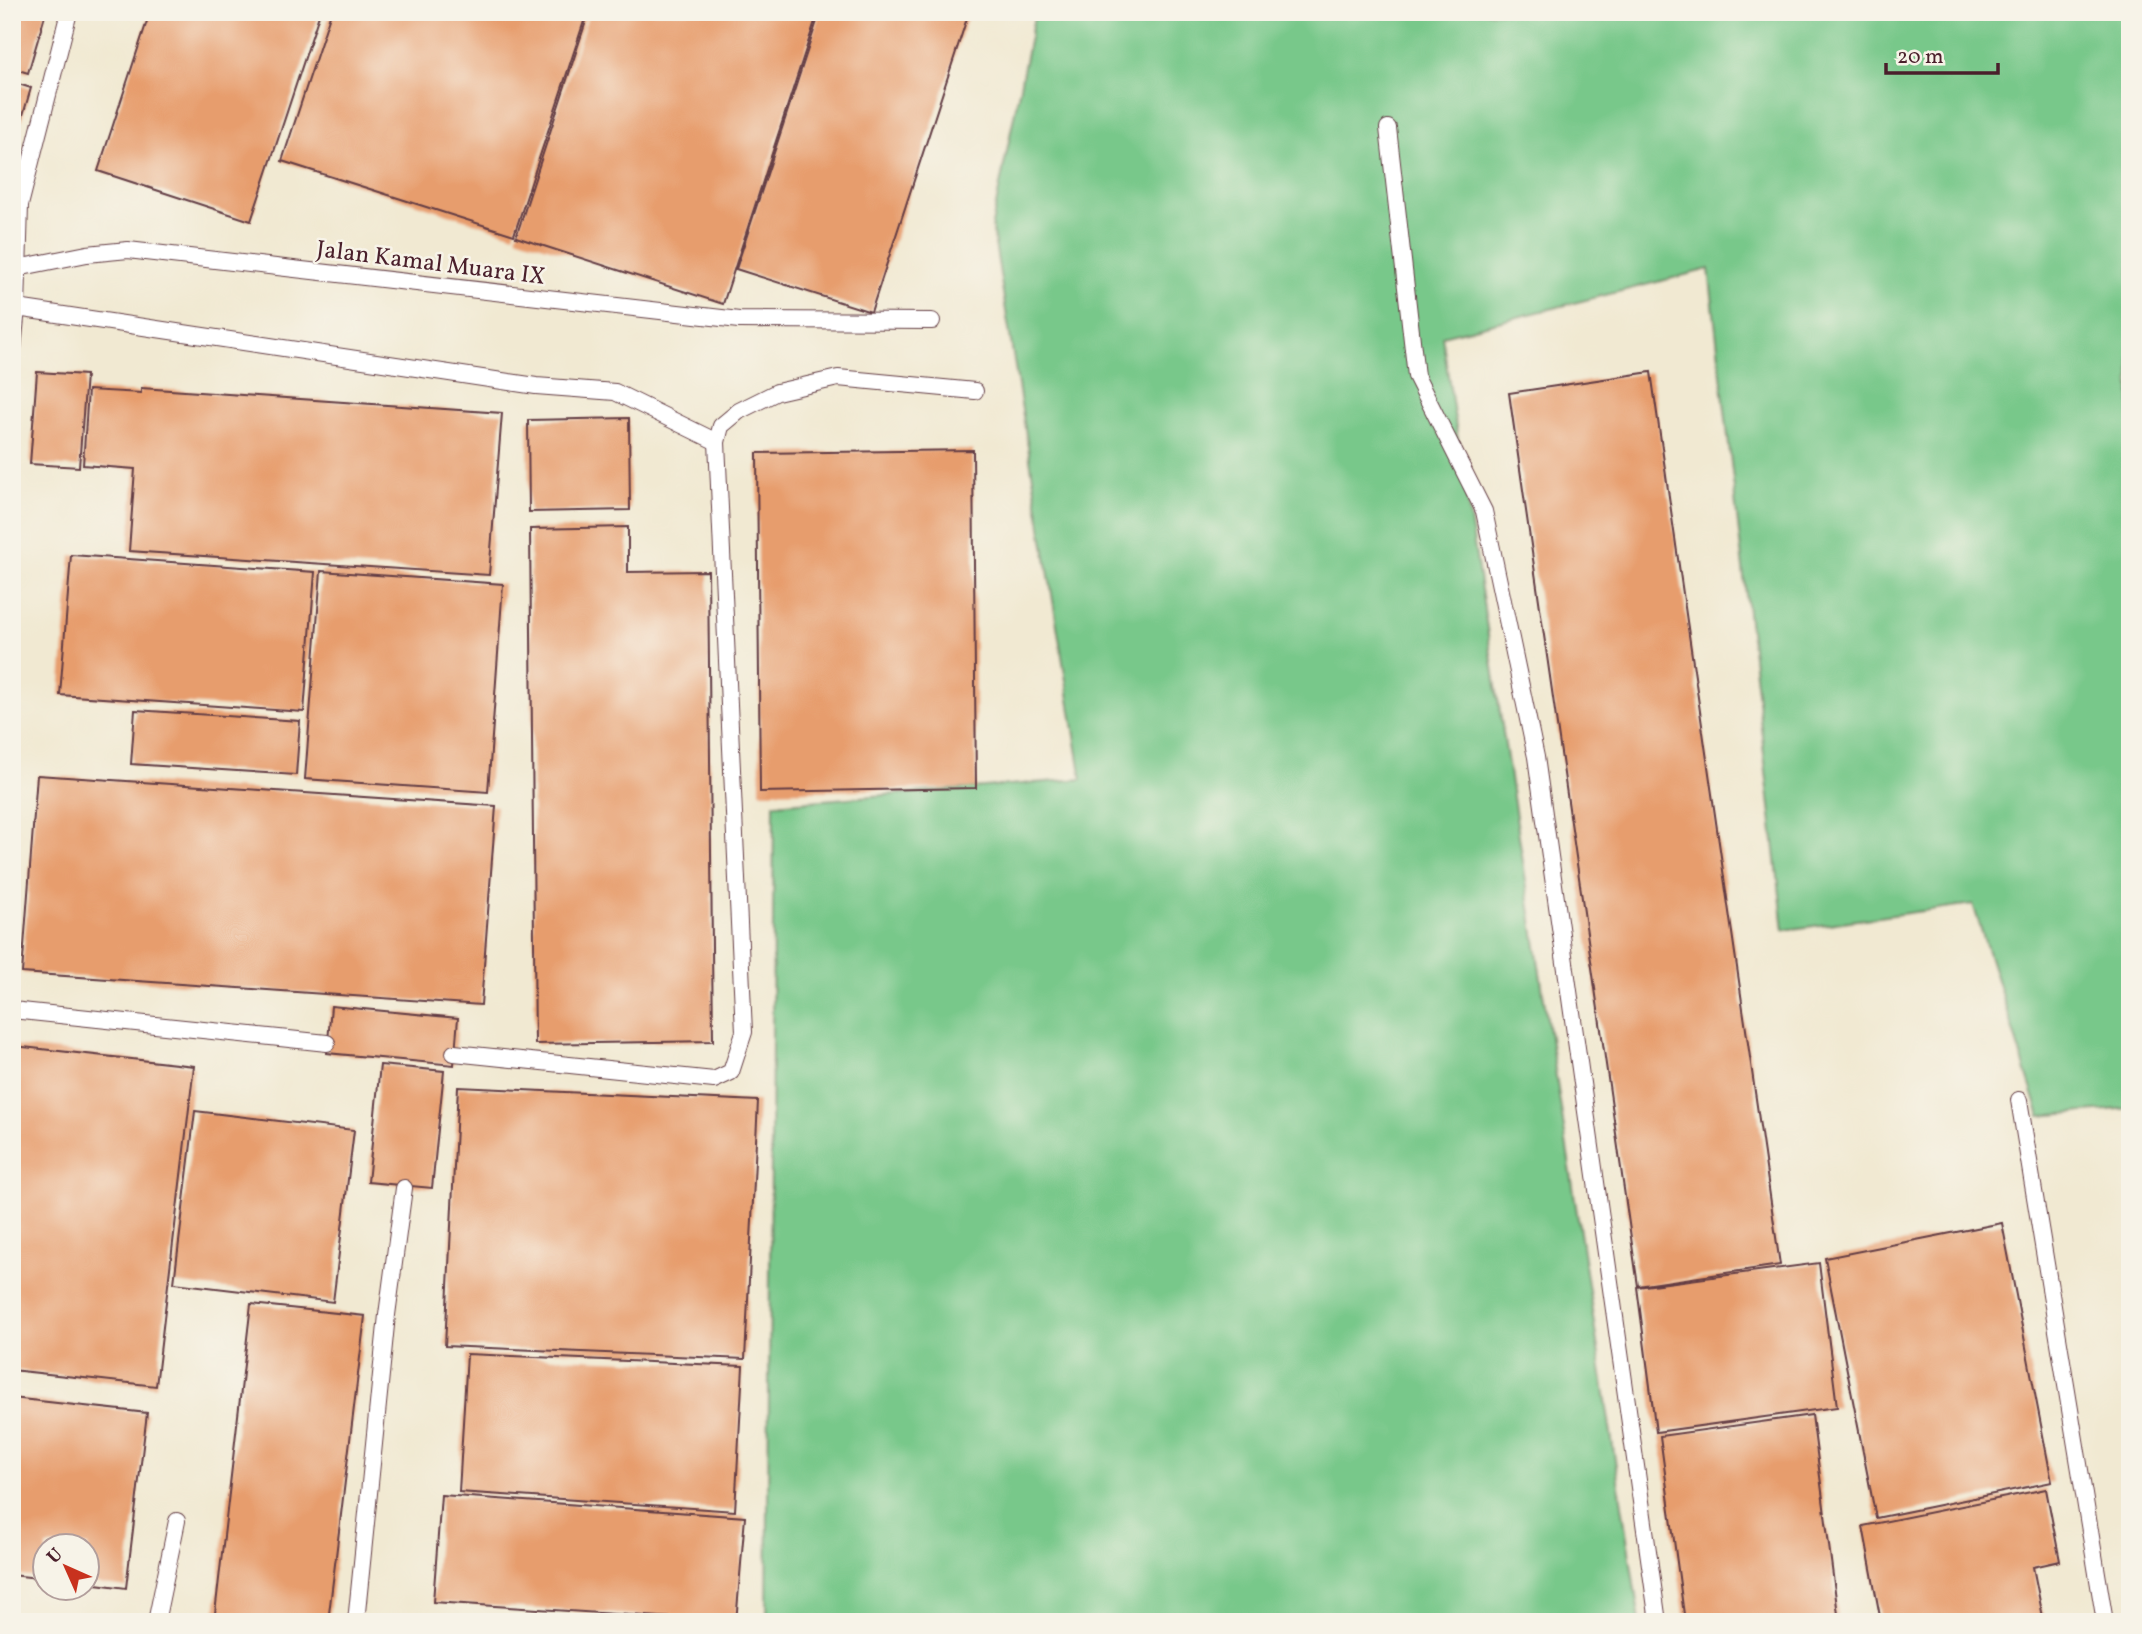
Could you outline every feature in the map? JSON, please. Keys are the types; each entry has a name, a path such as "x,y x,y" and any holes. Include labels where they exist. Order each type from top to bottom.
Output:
{"lane":[{"path":"12,359 17,308 20,205 69,12"},
{"path":"1388,128 1416,376 1484,511 1536,757 1658,1622"},
{"name":"Jalan Kamal Muara IX","path":"17,268 87,254 128,250 739,320 932,321"},
{"path":"17,308 536,386 615,392 717,442"},
{"path":"454,1054 714,1080 731,1072 744,1031 717,442 721,426 739,411 777,392 838,378 975,391"},
{"path":"12,1010 327,1043"},
{"path":"2019,1100 2105,1622"},
{"path":"356,1622 387,1315 404,1188"},
{"path":"156,1622 177,1521"}],"green space":[{"path":"1035,12 2130,12 2130,1108 2040,1116 1973,904 1784,930 1709,269 1442,336 1640,1622 767,1622 774,804 1082,779 992,225"}],"building":[{"path":"12,12 46,12 28,73 12,68"},
{"path":"150,12 320,12 251,221 98,171"},
{"path":"331,12 587,12 514,235 282,161"},
{"path":"589,12 818,12 723,304 516,237"},
{"path":"820,12 969,12 871,312 736,269"},
{"path":"12,82 31,88 13,149 12,148"},
{"path":"37,372 86,375 79,467 30,464"},
{"path":"1651,372 1780,1265 1638,1286 1509,393"},
{"path":"141,388 502,413 489,575 129,551 135,469 83,465 88,390 141,393"},
{"path":"629,418 630,510 529,512 528,420"},
{"path":"973,450 976,788 760,792 757,453"},
{"path":"628,527 628,572 708,571 713,1041 535,1044 530,529"},
{"path":"71,555 315,572 304,712 60,695"},
{"path":"321,571 503,584 488,792 305,779"},
{"path":"135,710 300,721 296,775 131,764"},
{"path":"37,775 496,806 481,1005 22,973"},
{"path":"331,1006 458,1018 454,1065 327,1053"},
{"path":"14,1046 194,1066 156,1386 12,1370"},
{"path":"380,1065 444,1071 432,1188 368,1182"},
{"path":"458,1087 758,1101 745,1359 445,1346"},
{"path":"195,1111 354,1130 333,1302 174,1283"},
{"path":"2002,1223 2052,1482 1876,1518 1825,1258"},
{"path":"1819,1263 1837,1407 1656,1432 1637,1287"},
{"path":"251,1304 365,1316 328,1622 214,1622"},
{"path":"467,1354 743,1366 735,1511 459,1492"},
{"path":"12,1398 147,1413 126,1588 102,1585 102,1532 32,1532 32,1577 12,1575"},
{"path":"1812,1415 1839,1622 1685,1622 1660,1436"},
{"path":"2046,1489 2060,1561 2033,1567 2044,1622 1881,1622 1863,1526"},
{"path":"441,1495 745,1517 736,1622 433,1602"}]}
